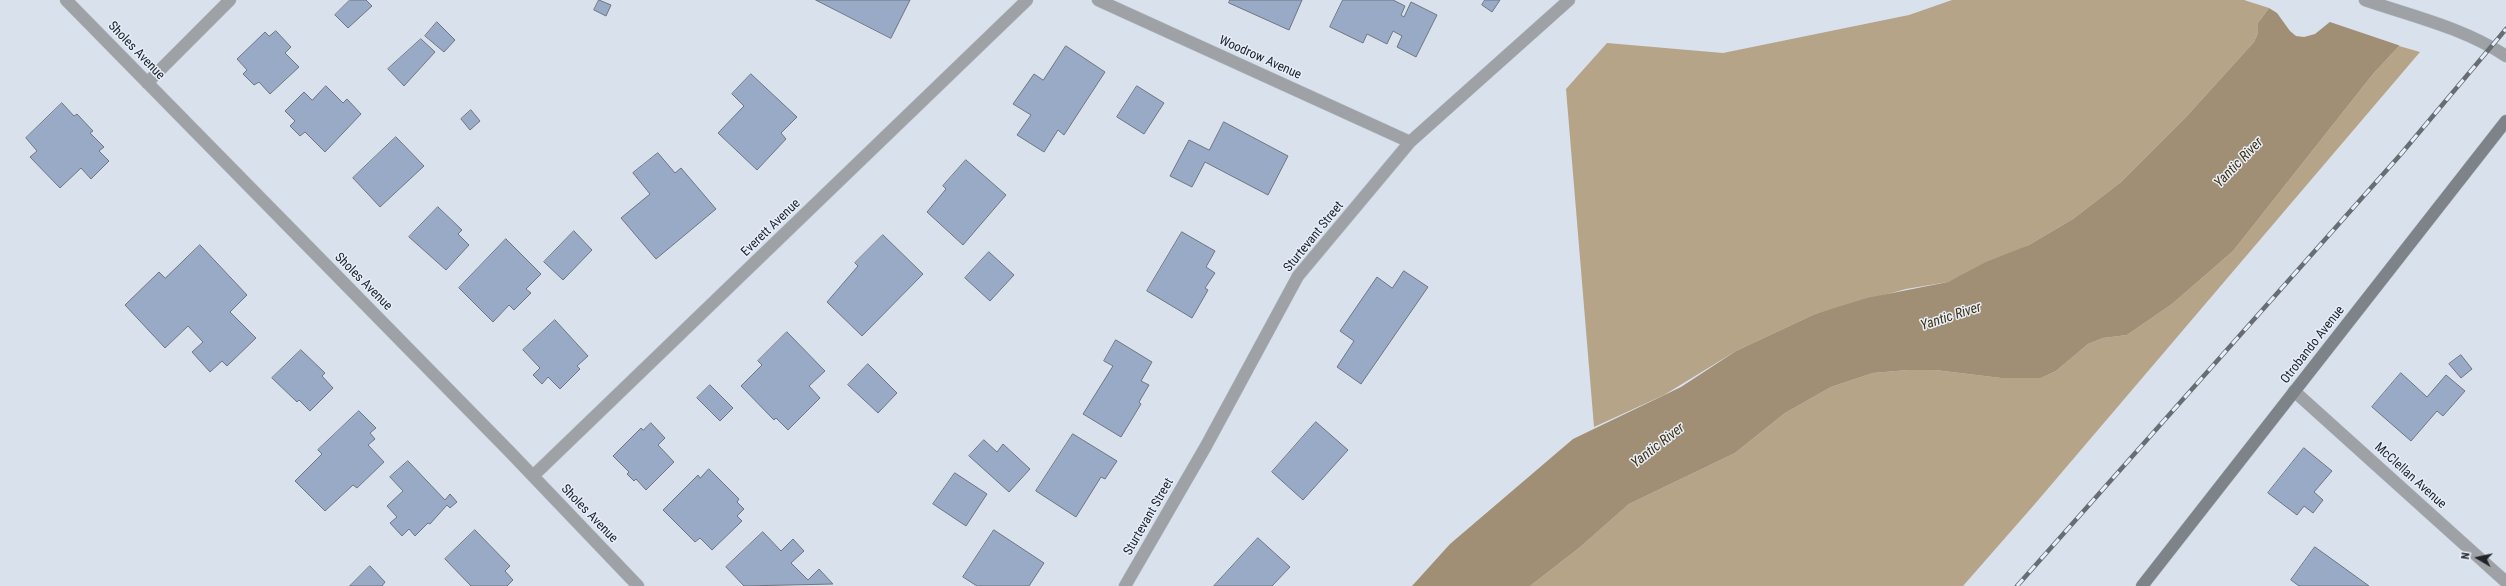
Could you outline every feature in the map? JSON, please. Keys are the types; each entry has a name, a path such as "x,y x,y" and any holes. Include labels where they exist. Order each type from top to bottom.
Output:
{"street":[{"name":"Sholes Avenue","path":"66,0 533,476 638,586"},
{"path":"147,83 230,0"},
{"name":"Everett Avenue","path":"533,476 1027,0"},
{"name":"Woodrow Avenue","path":"1098,0 1410,142"},
{"name":"Sturtevant Street","path":"1126,586 1206,446 1298,276 1410,142 1569,0"},
{"path":"2365,0 2475,39 2506,56"},
{"name":"Otrobando Avenue","path":"2142,586 2506,121"},
{"name":"McClellan Avenue","path":"2294,391 2506,582"}],"shaded area":[{"path":"1952,0 2244,0 2269,8 2258,23 2258,33 2254,42 2186,117 2121,182 2073,219 2029,245 1948,282 1906,289 1815,314 1736,351 1664,395 1594,427 1566,89 1607,43 1723,53 1909,15"},
{"path":"2399,46 2420,52 2034,505 1963,586 1530,586 1579,548 1629,504 1735,453 1785,413 1831,387 1873,373 1908,370 1935,370 2001,378 2041,378 2056,371 2088,344 2103,338 2127,335 2172,304 2233,251 2373,74"}],"water":[{"name":"Yantic River","path":"2429,0 2399,46 2373,74 2233,251 2172,304 2127,335 2103,338 2088,344 2056,371 2041,378 2001,378 1935,370 1908,370 1873,373 1831,387 1785,413 1735,453 1629,504 1579,548 1530,586 1412,586 1450,544 1573,439 1681,387 1736,351 1815,314 1867,298 1948,282 1986,262 2029,245 2073,219 2121,182 2186,117 2254,42 2258,33 2258,23 2269,8 2277,13 2290,31 2296,36 2304,37 2315,34 2331,21"}],"pier":[{"path":"2342,0 2431,0 2401,46 2327,21"}],"building":[{"path":"350,0 366,0 372,6 348,28 335,15"},
{"path":"599,0 611,5 606,16 594,10"},
{"path":"816,0 910,0 891,38"},
{"path":"1230,0 1302,0 1289,30 1229,3"},
{"path":"1343,0 1393,0 1405,6 1401,15 1404,17 1411,2 1437,15 1416,57 1397,47 1402,36 1393,31 1387,44 1367,34 1363,43 1330,27"},
{"path":"1485,0 1500,0 1492,12 1482,5"},
{"path":"437,22 455,40 444,52 425,36"},
{"path":"276,31 291,47 285,53 299,67 270,94 259,82 254,85 243,74 247,70 237,59 265,32 269,36"},
{"path":"421,39 435,52 404,86 388,69"},
{"path":"1066,46 1105,72 1064,135 1058,130 1044,152 1017,135 1031,115 1013,104 1034,74 1043,80"},
{"path":"751,74 797,117 781,133 786,139 757,170 718,133 744,106 732,94"},
{"path":"326,86 343,103 347,99 361,114 325,152 305,132 300,136 290,126 295,121 285,111 304,92 312,100"},
{"path":"1137,86 1164,103 1144,134 1117,117"},
{"path":"62,103 74,116 77,114 93,131 90,133 104,147 99,151 109,161 91,179 81,168 60,188 30,157 37,151 26,138"},
{"path":"471,110 480,121 470,130 461,119"},
{"path":"1224,122 1288,156 1268,195 1205,162 1192,187 1170,176 1189,140 1209,150"},
{"path":"396,137 424,166 380,207 353,178"},
{"path":"658,153 675,173 681,168 716,209 656,259 621,218 650,194 633,173"},
{"path":"966,160 1006,195 963,245 927,212 946,189 943,186"},
{"path":"438,207 462,230 458,234 469,245 446,270 409,237"},
{"path":"574,231 592,250 563,280 544,262"},
{"path":"1182,232 1215,251 1206,267 1215,273 1205,288 1208,290 1192,318 1147,291"},
{"path":"883,235 923,274 862,336 827,302 858,266 855,263"},
{"path":"506,239 541,274 526,289 531,293 514,310 509,305 493,322 459,288"},
{"path":"200,245 247,295 230,312 256,338 227,366 222,361 210,372 192,352 203,342 188,326 165,348 125,305 159,272 165,278"},
{"path":"989,252 1014,275 990,301 965,278"},
{"path":"1404,271 1428,287 1361,384 1337,367 1354,341 1340,331 1377,277 1392,288"},
{"path":"555,320 588,356 577,366 580,369 560,389 548,377 542,384 533,375 540,368 523,350"},
{"path":"787,332 825,371 809,386 820,398 788,430 776,418 774,420 741,386 762,365 758,361"},
{"path":"1116,340 1152,362 1141,381 1149,385 1139,402 1141,404 1121,437 1083,414 1113,366 1104,361"},
{"path":"301,350 325,373 322,376 333,388 310,411 299,400 297,402 272,378"},
{"path":"2461,355 2472,369 2461,378 2449,364"},
{"path":"868,364 897,393 878,413 848,385"},
{"path":"2401,373 2427,397 2446,375 2465,391 2443,416 2437,411 2411,441 2372,407"},
{"path":"710,385 733,408 720,421 697,398"},
{"path":"359,411 376,428 370,433 375,439 368,445 384,462 357,488 353,485 325,511 295,481 322,454 318,450"},
{"path":"1316,422 1348,450 1303,500 1272,472"},
{"path":"651,423 665,438 658,445 674,462 646,490 636,479 634,481 627,474 629,472 613,456 641,428 643,430"},
{"path":"1073,434 1117,461 1105,479 1101,477 1076,517 1036,491"},
{"path":"984,440 997,452 1003,444 1030,469 1009,492 969,456"},
{"path":"2304,448 2332,471 2314,492 2323,500 2313,513 2304,506 2297,515 2268,493"},
{"path":"408,461 445,500 450,494 457,502 450,508 447,505 430,524 428,523 415,536 409,529 402,536 390,523 397,517 387,506 403,491 390,477"},
{"path":"709,469 739,499 737,502 744,509 737,516 742,521 712,550 700,538 695,542 663,510 698,475 700,478"},
{"path":"955,473 987,494 966,526 933,504"},
{"path":"475,530 510,566 505,571 513,580 507,586 471,586 445,559"},
{"path":"994,530 1044,563 1029,586 977,586 963,577"},
{"path":"763,532 781,551 793,539 804,551 791,563 808,580 819,569 833,584 744,586 726,567"},
{"path":"1258,538 1290,567 1272,586 1214,586"},
{"path":"2315,547 2369,586 2299,586 2291,580"},
{"path":"370,566 385,582 382,586 350,586"}],"railway":[{"path":"2017,586 2401,154 2506,29"}]}
